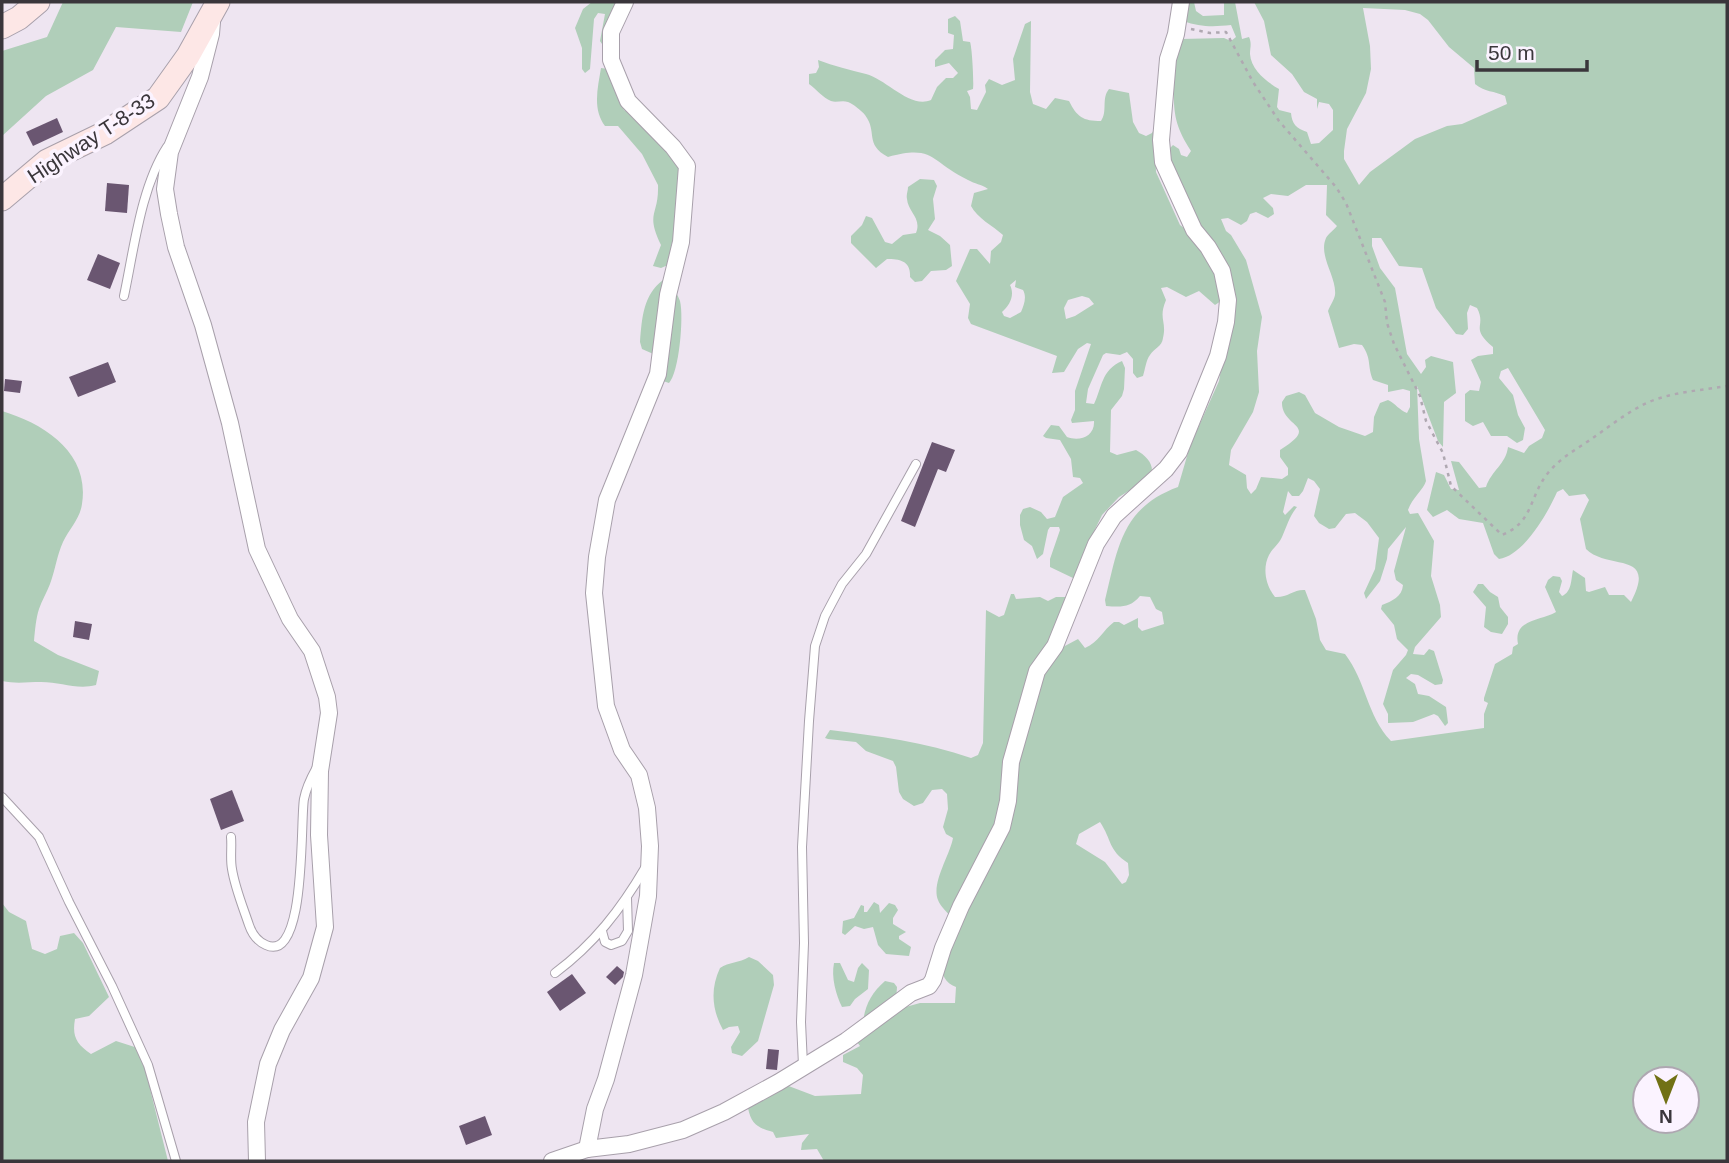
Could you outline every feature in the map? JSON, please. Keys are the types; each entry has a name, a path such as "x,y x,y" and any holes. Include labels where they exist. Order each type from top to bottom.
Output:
{"street":[{"path":"2,27 19,18 38,2"},
{"path":"587,1149 595,1109 606,1079 634,975 648,896 649,862 648,808 639,775 622,750 606,706 594,593 597,556 607,500 658,374 668,295 681,242 688,166 628,101 611,60 611,32 625,2"},
{"path":"552,1161 587,1149 629,1144 683,1130 768,1088 846,1041 911,993 929,986 933,980 961,906 1002,827 1008,802 1011,762 1037,671 1055,646 1096,544 1114,516 1166,469 1179,452 1218,356 1228,300 1222,271 1194,230 1163,162 1161,140 1168,59 1176,34 1181,2"},
{"path":"215,7 200,77 170,152 165,189 176,247 203,325 230,423 257,549 290,619 312,651 327,697 329,713 322,757 319,835 325,927 311,978 282,1030 268,1064 256,1122 257,1161"},
{"name":"Highway T-8-33","path":"2,199 47,161 105,132 158,98 187,56 215,7"}],"lane":[{"path":"124,296 140,220 158,162 177,133"},
{"path":"803,1066 802,846 808,721 815,646 825,616 842,584 866,554 916,464"},
{"path":"231,837 232,868 251,930 258,941 269,947 278,946 289,933 300,890 304,797 322,757"},
{"path":"2,797 39,837 112,986 148,1065 176,1161"},
{"path":"555,973 579,956 602,930 627,898 649,862"},
{"path":"602,930 605,942 611,945 622,941 628,931 627,898"}],"path":[{"path":"1176,34 1185,28 1210,33 1226,32 1253,82 1279,121 1346,202 1385,302 1387,323 1394,344 1420,396 1426,421 1443,453 1451,486 1502,536 1513,531 1528,515 1539,487 1555,466 1609,426 1641,406 1672,396 1727,386"}],"green space":[{"path":"63,2 193,2 181,32 116,27 93,70 46,96 2,136 2,51 47,37"},
{"path":"592,2 616,2 616,6 604,47 600,41 605,14 598,13 594,19 590,69 585,73 582,69 582,48 575,28 583,9"},
{"path":"1185,2 1194,2 1196,11 1203,16 1224,15 1224,2 1235,2 1242,39 1250,39 1253,65 1265,79 1279,89 1277,107 1291,113 1295,125 1307,132 1311,144 1319,143 1333,130 1333,110 1329,104 1319,102 1317,109 1317,99 1304,92 1292,74 1271,55 1264,21 1254,2 1727,2 1727,1161 824,1161 817,1149 801,1150 802,1143 809,1134 776,1138 773,1132 759,1127 751,1118 748,1108 753,1101 786,1085 815,1096 861,1094 863,1075 857,1068 843,1062 843,1055 860,1046 857,1042 902,1008 920,1003 955,1003 956,987 943,975 942,966 944,946 952,918 940,904 937,893 939,877 953,838 946,834 943,827 948,809 947,794 942,789 932,790 923,803 914,806 903,799 899,792 893,761 866,751 856,742 825,738 830,730 884,737 971,758 978,755 983,743 986,610 999,617 1004,615 1011,594 1014,594 1016,599 1040,597 1048,601 1056,597 1067,597 1063,647 1078,639 1085,648 1094,643 1114,622 1124,625 1138,618 1138,627 1142,631 1164,624 1162,612 1156,609 1150,597 1140,596 1133,603 1121,606 1106,606 1105,600 1119,547 1133,518 1144,506 1178,487 1190,446 1219,381 1233,298 1175,185 1168,150 1173,145 1179,149 1181,155 1187,157 1191,151 1176,119 1174,83 1171,81 1181,39 1224,38 1231,41 1236,37 1231,25 1183,21","holes":["1363,8 1405,10 1420,14 1449,47 1474,68 1475,84 1505,96 1507,104 1462,124 1447,126 1415,139 1370,172 1359,185 1344,159 1344,151 1347,129 1366,93 1371,69","1306,185 1327,185 1326,215 1337,226 1327,236 1324,252 1335,288 1328,311 1339,348 1362,345 1373,380 1388,385 1388,392 1403,389 1410,391 1410,407 1407,413 1388,400 1380,403 1374,417 1373,432 1365,436 1339,427 1315,413 1305,395 1299,392 1286,396 1282,402 1283,410 1299,430 1292,442 1280,450 1280,457 1288,468 1288,475 1282,479 1261,477 1251,494 1247,488 1246,475 1229,465 1231,450 1253,412 1259,392 1257,351 1262,317 1246,260 1221,219 1228,218 1241,225 1247,221 1250,214 1256,212 1268,218 1274,214 1273,208 1263,198 1271,194 1288,196","1372,238 1381,238 1399,266 1422,268 1436,308 1456,334 1463,335 1468,329 1467,313 1470,305 1477,308 1480,314 1480,331 1493,347 1493,354 1471,360 1481,382 1479,391 1470,390 1465,394 1465,421 1473,426 1483,422 1491,436 1507,436 1517,443 1523,440 1525,428 1518,415 1513,395 1499,378 1501,371 1508,368 1545,430 1542,438 1529,446 1524,453 1508,447 1486,487 1479,488 1459,462 1451,461 1459,490 1451,489 1444,475 1436,472 1427,510 1433,517 1447,510 1459,519 1483,523 1494,554 1499,559 1508,556 1526,542 1548,511 1557,492 1563,489 1569,496 1585,494 1589,500 1580,519 1586,549 1595,555 1627,564 1634,568 1638,575 1638,586 1631,602 1624,595 1609,595 1605,587 1586,591 1585,578 1573,570 1569,588 1562,596 1559,592 1562,581 1560,577 1553,576 1545,587 1556,612 1524,625 1512,654 1495,664 1484,698 1488,703 1484,714 1484,728 1391,741 1377,721 1358,675 1345,654 1326,650 1320,640 1316,619 1305,590 1275,597 1269,588 1265,572 1269,555 1281,540 1297,507 1294,506 1285,515 1283,512 1288,491 1292,496 1299,496 1308,478 1320,489 1314,516 1319,523 1329,529 1335,528 1346,514 1355,513 1367,522 1379,538 1375,569 1364,593 1366,599 1380,581 1388,549 1406,527 1394,571 1396,580 1403,585 1401,593 1382,605 1381,609 1394,625 1397,639 1408,650 1393,670 1383,704 1388,714 1388,723 1413,722 1434,714 1445,726 1448,723 1446,707 1429,696 1418,694 1415,684 1406,678 1411,674 1418,675 1435,685 1442,684 1443,680 1434,651 1429,649 1424,655 1413,654 1415,647 1441,617 1431,576 1434,541 1418,513 1410,514 1408,510 1426,481 1419,439 1417,386 1438,441 1443,447 1444,402 1456,393 1453,362 1431,356 1425,360 1426,367 1421,374 1407,354 1395,288 1380,268","1100,822 1114,849 1128,863 1129,875 1126,882 1122,884 1105,862 1076,844 1079,834"]},
{"path":"955,16 960,21 963,41 970,42 973,89 967,91 971,109 977,110 989,79 1002,85 1015,80 1013,59 1025,24 1031,21 1030,92 1033,104 1046,109 1055,98 1069,101 1081,117 1101,121 1109,89 1129,93 1133,122 1139,133 1146,136 1152,133 1159,120 1155,147 1156,172 1180,225 1202,242 1214,260 1221,301 1215,305 1199,291 1186,297 1167,287 1161,288 1166,300 1163,338 1149,357 1143,376 1137,378 1133,373 1133,359 1127,352 1120,355 1103,355 1088,389 1086,403 1094,404 1106,374 1122,361 1125,368 1124,389 1111,410 1110,452 1117,455 1136,450 1149,461 1152,473 1151,477 1119,497 1102,515 1084,552 1081,570 1073,578 1050,567 1059,527 1050,527 1043,554 1037,559 1032,546 1024,540 1020,515 1023,509 1030,507 1041,512 1047,519 1055,517 1063,497 1083,483 1080,478 1073,477 1071,459 1060,440 1043,436 1051,425 1059,426 1067,437 1072,438 1086,437 1092,431 1094,421 1072,423 1071,420 1075,410 1075,391 1091,344 1087,343 1078,349 1064,372 1052,373 1057,356 971,324 968,318 970,304 956,281 970,249 977,249 990,264 991,251 1001,242 1003,235 981,218 971,206 974,193 988,189 924,154 888,157 876,147 869,121 862,111 848,102 828,100 809,84 809,74 816,73 818,60 874,77 906,97 923,102 931,100 937,87 946,78 953,78 958,73 949,63 935,67 935,60 945,50 953,49 954,35 948,33 948,19","holes":["1016,280 1015,287 1023,290 1025,301 1021,312 1010,318 1002,312 1011,300 1010,285","1082,296 1089,298 1094,304 1066,319 1064,308 1068,300"]},
{"path":"601,68 608,69 624,110 643,119 679,161 677,233 671,245 674,252 668,265 661,268 653,266 661,245 653,220 658,185 642,154 618,126 605,126 601,119 597,98"},
{"path":"920,179 934,180 937,186 933,199 935,219 928,230 950,245 952,266 946,270 931,271 922,281 915,282 910,277 907,264 900,260 887,259 876,268 851,243 851,236 862,225 866,216 872,218 885,242 892,244 903,235 916,233 917,223 907,196 908,187"},
{"path":"663,280 669,281 679,299 681,309 678,357 669,383 663,381 667,360 642,349 640,342 647,300"},
{"path":"2,411 48,433 72,456 79,470 83,486 81,509 61,547 38,613 34,641 58,655 99,671 96,685 82,687 48,682 2,681"},
{"path":"1478,584 1483,584 1498,597 1500,607 1508,617 1508,624 1502,634 1491,632 1484,627 1486,607 1473,592"},
{"path":"874,902 879,905 880,913 889,903 895,905 898,910 893,924 906,932 899,936 899,939 911,947 909,956 886,954 878,945 873,927 864,929 855,926 845,935 842,933 843,921 854,918 861,905 864,906 864,912 867,912"},
{"path":"2,903 9,912 26,921 32,949 45,954 57,949 60,936 74,933 83,943 109,997 89,1016 75,1019 76,1039 91,1054 116,1041 144,1050 151,1093 168,1161 2,1161"},
{"path":"749,957 758,961 773,975 774,985 758,1041 742,1056 732,1053 731,1047 740,1032 738,1026 723,1030 716,1015 714,992 720,968"},
{"path":"834,963 840,963 848,980 854,982 862,963 869,970 868,989 850,1006 842,1007 838,997"},
{"path":"885,981 894,983 897,987 896,1001 863,1022 870,999"}],"building":[{"path":"57,118 63,132 33,146 26,132"},
{"path":"107,183 129,185 127,213 105,211"},
{"path":"98,254 120,263 110,289 87,280"},
{"path":"108,362 116,382 78,397 69,377"},
{"path":"5,379 22,381 20,393 4,391"},
{"path":"932,442 955,450 946,472 938,469 915,527 901,521"},
{"path":"75,621 92,624 89,640 73,637"},
{"path":"232,790 244,821 221,830 210,799"},
{"path":"617,966 624,972 615,985 606,977"},
{"path":"572,974 586,993 560,1011 547,992"},
{"path":"768,1049 779,1050 777,1070 766,1069"},
{"path":"485,1116 492,1135 466,1145 459,1126"}]}
